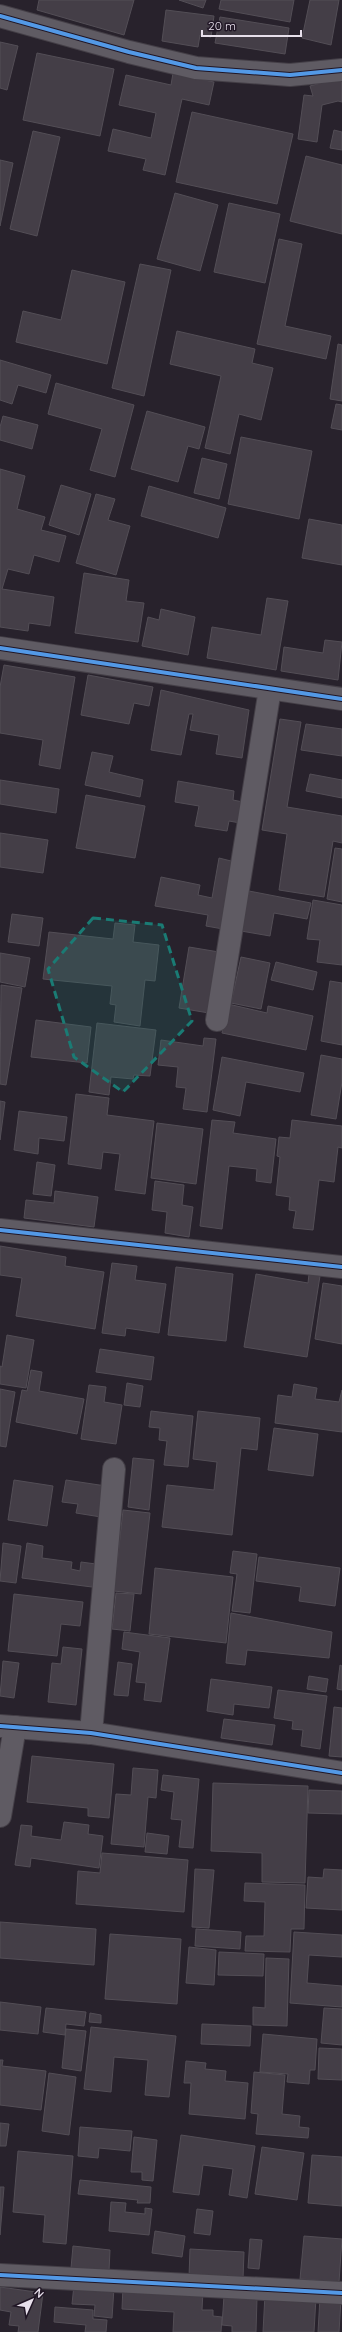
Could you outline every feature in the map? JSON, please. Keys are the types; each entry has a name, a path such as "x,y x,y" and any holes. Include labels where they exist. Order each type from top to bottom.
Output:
{"street":[{"path":"0,16 129,52 196,68 290,75 342,70"},
{"path":"0,648 342,699"},
{"path":"217,1020 270,689"},
{"path":"0,1230 342,1267"},
{"path":"91,1733 114,1469"},
{"path":"0,1816 7,1727 91,1733 342,1773"},
{"path":"0,2275 342,2294"}],"highlighted area":[{"path":"93,918 162,925 192,1021 123,1092 74,1057 48,969"}],"building":[{"path":"39,0 134,0 124,35 37,10"},
{"path":"179,0 206,0 203,8"},
{"path":"221,0 294,0 290,22 219,9"},
{"path":"310,0 339,0 331,45 302,38"},
{"path":"166,10 214,16 211,37 200,35 198,47 162,41"},
{"path":"220,17 289,28 285,54 215,43"},
{"path":"0,42 18,46 7,90 0,88"},
{"path":"37,53 114,69 100,136 23,120"},
{"path":"173,73 214,82 209,105 182,99 165,175 143,170 146,159 108,151 113,129 151,138 156,113 119,105 126,75 171,85"},
{"path":"342,77 342,102 338,101 322,105 317,142 298,139 304,95 313,96 310,86"},
{"path":"192,112 293,134 277,204 176,182"},
{"path":"334,130 342,132 342,150 330,148"},
{"path":"33,131 60,137 37,236 10,229"},
{"path":"306,156 342,165 342,234 290,221"},
{"path":"0,160 13,163 0,226"},
{"path":"175,193 218,205 200,271 157,259"},
{"path":"229,203 280,214 265,283 214,272"},
{"path":"279,239 302,244 285,326 331,336 326,359 257,344"},
{"path":"140,264 171,270 144,396 112,388"},
{"path":"72,270 125,282 107,364 16,342 23,311 61,320"},
{"path":"177,331 255,349 252,363 273,368 261,420 239,414 230,454 205,448 221,376 170,364"},
{"path":"338,344 342,345 342,401 330,399"},
{"path":"0,360 51,375 46,393 18,385 12,404 0,400"},
{"path":"56,383 134,405 115,477 90,470 102,429 48,414"},
{"path":"336,404 342,405 342,430 331,428"},
{"path":"147,411 205,427 199,449 188,446 178,482 131,469"},
{"path":"3,416 38,425 32,449 0,440 0,427"},
{"path":"241,437 312,451 299,519 228,504"},
{"path":"202,458 227,464 219,499 194,493"},
{"path":"0,469 25,476 17,509 45,517 41,530 66,536 59,562 34,555 29,574 8,569 2,589 54,597 50,626 29,623 28,631 0,627"},
{"path":"61,485 91,494 79,535 49,525"},
{"path":"149,486 226,508 218,538 141,516"},
{"path":"96,494 115,499 108,520 130,526 116,575 76,563"},
{"path":"309,519 342,525 342,565 302,558"},
{"path":"84,573 129,580 126,601 144,603 138,642 75,633"},
{"path":"267,598 288,601 276,670 207,658 212,627 261,635"},
{"path":"161,609 195,617 188,655 142,646 148,617 159,620"},
{"path":"325,640 342,642 338,680 281,671 284,647 323,653"},
{"path":"4,665 75,677 60,769 39,765 43,740 0,733 0,687"},
{"path":"88,675 153,687 149,706 134,703 129,724 81,715"},
{"path":"161,690 249,710 242,758 216,754 219,735 190,730 193,714 189,714 181,755 151,750"},
{"path":"280,719 301,722 287,807 342,816 342,843 333,841 324,897 279,890 287,834 262,830"},
{"path":"306,724 342,729 342,756 301,750"},
{"path":"92,752 113,756 109,772 143,780 140,797 85,785"},
{"path":"310,774 342,780 342,798 306,791"},
{"path":"0,780 59,789 56,813 0,804"},
{"path":"178,781 234,791 233,800 243,802 240,823 229,821 227,831 195,826 199,806 175,802"},
{"path":"86,795 145,806 135,858 76,848"},
{"path":"0,833 48,840 43,873 0,867"},
{"path":"335,848 342,849 342,902 327,899"},
{"path":"219,858 235,862 223,929 206,926 208,915 155,906 161,877 200,885 198,895 212,898"},
{"path":"249,891 311,903 307,919 274,913 270,936 241,931"},
{"path":"313,900 342,905 342,965 317,962 320,940 307,939"},
{"path":"12,914 43,918 39,946 8,942"},
{"path":"115,923 135,925 133,942 159,945 155,981 145,980 140,1026 114,1022 116,1005 110,1004 112,986 43,979 49,932 113,939"},
{"path":"189,947 219,952 209,1013 179,1008"},
{"path":"0,953 30,958 25,987 0,982"},
{"path":"241,957 270,963 261,1009 231,1003"},
{"path":"276,962 317,972 313,990 271,980"},
{"path":"330,981 342,983 342,1045 321,1041"},
{"path":"1,985 22,988 6,1085 0,1084"},
{"path":"228,1004 267,1013 268,1006 313,1016 306,1050 222,1033"},
{"path":"36,1020 91,1027 87,1063 31,1057"},
{"path":"97,1023 156,1030 150,1076 134,1075 133,1079 111,1077 109,1095 89,1092"},
{"path":"204,1038 216,1039 207,1112 183,1109 186,1088 176,1087 178,1067 158,1065 161,1040 203,1046"},
{"path":"321,1055 342,1059 342,1082 336,1119 311,1115"},
{"path":"222,1057 304,1073 300,1092 246,1082 240,1116 213,1110"},
{"path":"76,1094 109,1098 107,1115 154,1121 145,1194 115,1190 120,1154 103,1152 101,1169 68,1164"},
{"path":"0,1101 5,1102 0,1140"},
{"path":"19,1111 67,1117 64,1141 39,1138 38,1154 14,1150"},
{"path":"212,1120 235,1122 233,1133 276,1139 271,1183 256,1181 257,1169 229,1166 222,1229 200,1226"},
{"path":"292,1120 342,1126 342,1148 338,1147 334,1182 319,1180 313,1230 293,1228 296,1211 289,1210 290,1197 276,1195 280,1157 277,1156 279,1137 290,1138"},
{"path":"157,1123 203,1129 196,1184 151,1178"},
{"path":"37,1162 55,1165 51,1196 33,1194"},
{"path":"155,1181 184,1185 182,1205 193,1207 189,1237 165,1233 167,1212 152,1210"},
{"path":"55,1191 98,1197 94,1227 24,1218 26,1200 54,1203"},
{"path":"0,1246 66,1257 65,1266 104,1272 95,1329 16,1316 22,1278 0,1275"},
{"path":"112,1263 137,1266 135,1280 166,1284 159,1333 126,1328 125,1336 102,1333"},
{"path":"176,1267 233,1274 226,1341 168,1335"},
{"path":"256,1274 308,1283 309,1274 320,1276 307,1357 244,1347"},
{"path":"323,1283 342,1286 342,1344 315,1339"},
{"path":"7,1335 34,1340 26,1388 0,1384 0,1366 2,1367"},
{"path":"100,1349 154,1357 151,1380 96,1372"},
{"path":"31,1370 42,1372 39,1391 84,1399 77,1434 16,1422 22,1390 27,1391"},
{"path":"127,1383 143,1386 140,1407 124,1405"},
{"path":"294,1384 317,1388 315,1399 339,1402 342,1390 342,1432 275,1423 278,1395 292,1397"},
{"path":"89,1385 106,1387 104,1402 122,1405 116,1444 81,1439"},
{"path":"0,1389 15,1392 6,1447 0,1446"},
{"path":"151,1411 193,1416 188,1467 164,1465 167,1441 159,1440 160,1428 149,1427"},
{"path":"198,1411 260,1418 257,1450 241,1448 232,1535 162,1527 167,1485 214,1490 217,1462 193,1459"},
{"path":"274,1428 318,1434 313,1476 268,1470"},
{"path":"133,1458 154,1460 149,1510 128,1507"},
{"path":"14,1480 53,1486 47,1526 8,1520"},
{"path":"66,1480 106,1486 101,1517 76,1513 78,1504 62,1502"},
{"path":"123,1510 150,1513 141,1594 114,1591"},
{"path":"3,1543 21,1546 16,1583 0,1581"},
{"path":"27,1543 43,1546 42,1558 72,1562 71,1569 80,1571 81,1562 96,1564 92,1587 22,1578"},
{"path":"233,1551 257,1554 250,1613 232,1611 237,1574 230,1573"},
{"path":"259,1557 340,1568 335,1606 299,1601 301,1587 256,1581"},
{"path":"155,1568 233,1577 226,1643 149,1634"},
{"path":"116,1593 134,1594 130,1631 112,1629"},
{"path":"14,1594 83,1602 80,1626 61,1624 57,1656 8,1651"},
{"path":"231,1613 332,1632 329,1658 247,1650 245,1665 226,1663"},
{"path":"124,1632 170,1638 161,1702 144,1700 146,1683 136,1682 140,1652 122,1649"},
{"path":"63,1647 82,1649 76,1705 48,1702 52,1663 61,1664"},
{"path":"3,1661 19,1663 14,1698 0,1696"},
{"path":"118,1662 132,1664 128,1696 114,1695"},
{"path":"340,1665 342,1666 342,1690 337,1689"},
{"path":"309,1676 328,1679 326,1692 307,1689"},
{"path":"211,1679 272,1687 269,1708 234,1704 233,1715 207,1711"},
{"path":"278,1690 327,1696 320,1749 301,1746 303,1730 292,1729 293,1721 274,1718"},
{"path":"334,1707 342,1708 342,1757 329,1756"},
{"path":"224,1719 275,1725 272,1745 221,1738"},
{"path":"32,1756 114,1764 109,1818 88,1816 88,1808 27,1802"},
{"path":"133,1768 158,1770 156,1798 148,1797 144,1847 111,1844 116,1794 131,1795"},
{"path":"163,1775 199,1779 193,1848 179,1847 182,1820 171,1819 174,1792 161,1790"},
{"path":"213,1783 308,1786 305,1883 262,1882 262,1853 211,1851"},
{"path":"309,1790 342,1791 342,1814 308,1813"},
{"path":"64,1822 89,1825 88,1834 103,1836 99,1868 31,1858 30,1867 15,1865 21,1825 32,1826 31,1836 61,1840"},
{"path":"147,1833 169,1836 167,1854 145,1852"},
{"path":"102,1853 188,1860 184,1912 76,1904 78,1871 100,1873"},
{"path":"195,1869 214,1870 209,1928 192,1927"},
{"path":"324,1869 342,1870 342,1910 306,1908 308,1877 323,1878"},
{"path":"245,1883 305,1885 304,1929 291,1929 290,1952 245,1951 246,1936 264,1936 265,1902 244,1901"},
{"path":"0,1922 96,1929 94,1965 0,1958"},
{"path":"196,1929 241,1932 240,1949 195,1946"},
{"path":"294,1932 342,1935 342,1957 309,1955 307,1983 342,1986 342,2007 290,2003"},
{"path":"110,1934 181,1939 177,2004 105,1999"},
{"path":"189,1947 216,1950 214,1985 186,1983"},
{"path":"219,1952 264,1954 263,1976 218,1975"},
{"path":"266,1958 289,1959 287,2026 253,2025 253,2007 265,2008"},
{"path":"0,2002 41,2007 38,2034 0,2030"},
{"path":"46,2008 86,2012 84,2026 66,2024 65,2035 43,2032"},
{"path":"324,2008 342,2009 342,2045 321,2043"},
{"path":"90,2013 101,2015 101,2023 89,2022"},
{"path":"202,2024 251,2026 250,2046 201,2044"},
{"path":"91,2027 176,2036 169,2097 145,2095 148,2060 114,2057 111,2092 84,2089"},
{"path":"66,2029 86,2031 81,2071 62,2068"},
{"path":"263,2034 317,2039 315,2070 310,2070 309,2084 287,2082 288,2074 260,2072"},
{"path":"319,2048 342,2049 342,2080 318,2079"},
{"path":"0,2060 3,2060 2,2066 46,2071 41,2110 0,2105"},
{"path":"186,2061 206,2063 205,2069 226,2071 225,2081 248,2083 245,2119 189,2114 191,2083 184,2083"},
{"path":"254,2072 285,2075 282,2114 300,2116 299,2127 309,2128 308,2138 256,2134 258,2114 251,2113"},
{"path":"49,2073 76,2077 69,2135 42,2131"},
{"path":"0,2123 9,2124 6,2146 0,2146"},
{"path":"80,2127 132,2131 130,2151 99,2148 98,2158 78,2156"},
{"path":"181,2135 255,2146 247,2198 229,2195 233,2169 203,2165 199,2195 173,2192"},
{"path":"134,2137 157,2140 153,2181 142,2180 142,2172 131,2172"},
{"path":"262,2147 304,2153 297,2200 255,2194"},
{"path":"18,2151 73,2156 66,2244 43,2242 45,2215 13,2212"},
{"path":"312,2155 342,2157 342,2206 308,2203"},
{"path":"80,2180 151,2187 150,2203 137,2203 138,2200 78,2194"},
{"path":"0,2187 4,2187 0,2235"},
{"path":"111,2202 126,2203 125,2212 145,2214 145,2208 152,2209 149,2235 109,2231"},
{"path":"197,2209 213,2211 210,2235 194,2233"},
{"path":"155,2231 185,2236 182,2257 152,2253"},
{"path":"304,2236 342,2239 339,2282 300,2279"},
{"path":"250,2239 262,2240 259,2269 248,2268"},
{"path":"73,2246 110,2250 109,2271 71,2268"},
{"path":"190,2249 244,2252 243,2279 189,2277"},
{"path":"74,2285 114,2288 112,2318 94,2316 95,2305 72,2304"},
{"path":"123,2286 203,2291 202,2310 213,2310 213,2316 222,2317 221,2332 173,2332 174,2312 122,2309"},
{"path":"0,2287 43,2293 38,2332 18,2332 19,2326 9,2325 11,2312 0,2310"},
{"path":"265,2294 316,2298 314,2332 263,2332"},
{"path":"224,2296 257,2298 256,2332 232,2332 232,2326 222,2325"},
{"path":"320,2297 341,2299 339,2332 318,2332"},
{"path":"55,2307 93,2310 93,2319 107,2320 106,2332 85,2332 86,2325 54,2322"}],"cycle path":[{"path":"0,16 129,52 196,68 290,75 342,70"},
{"path":"0,648 342,699"},
{"path":"0,1230 342,1267"},
{"path":"0,1726 91,1733 342,1773"},
{"path":"0,2275 342,2293"}]}
